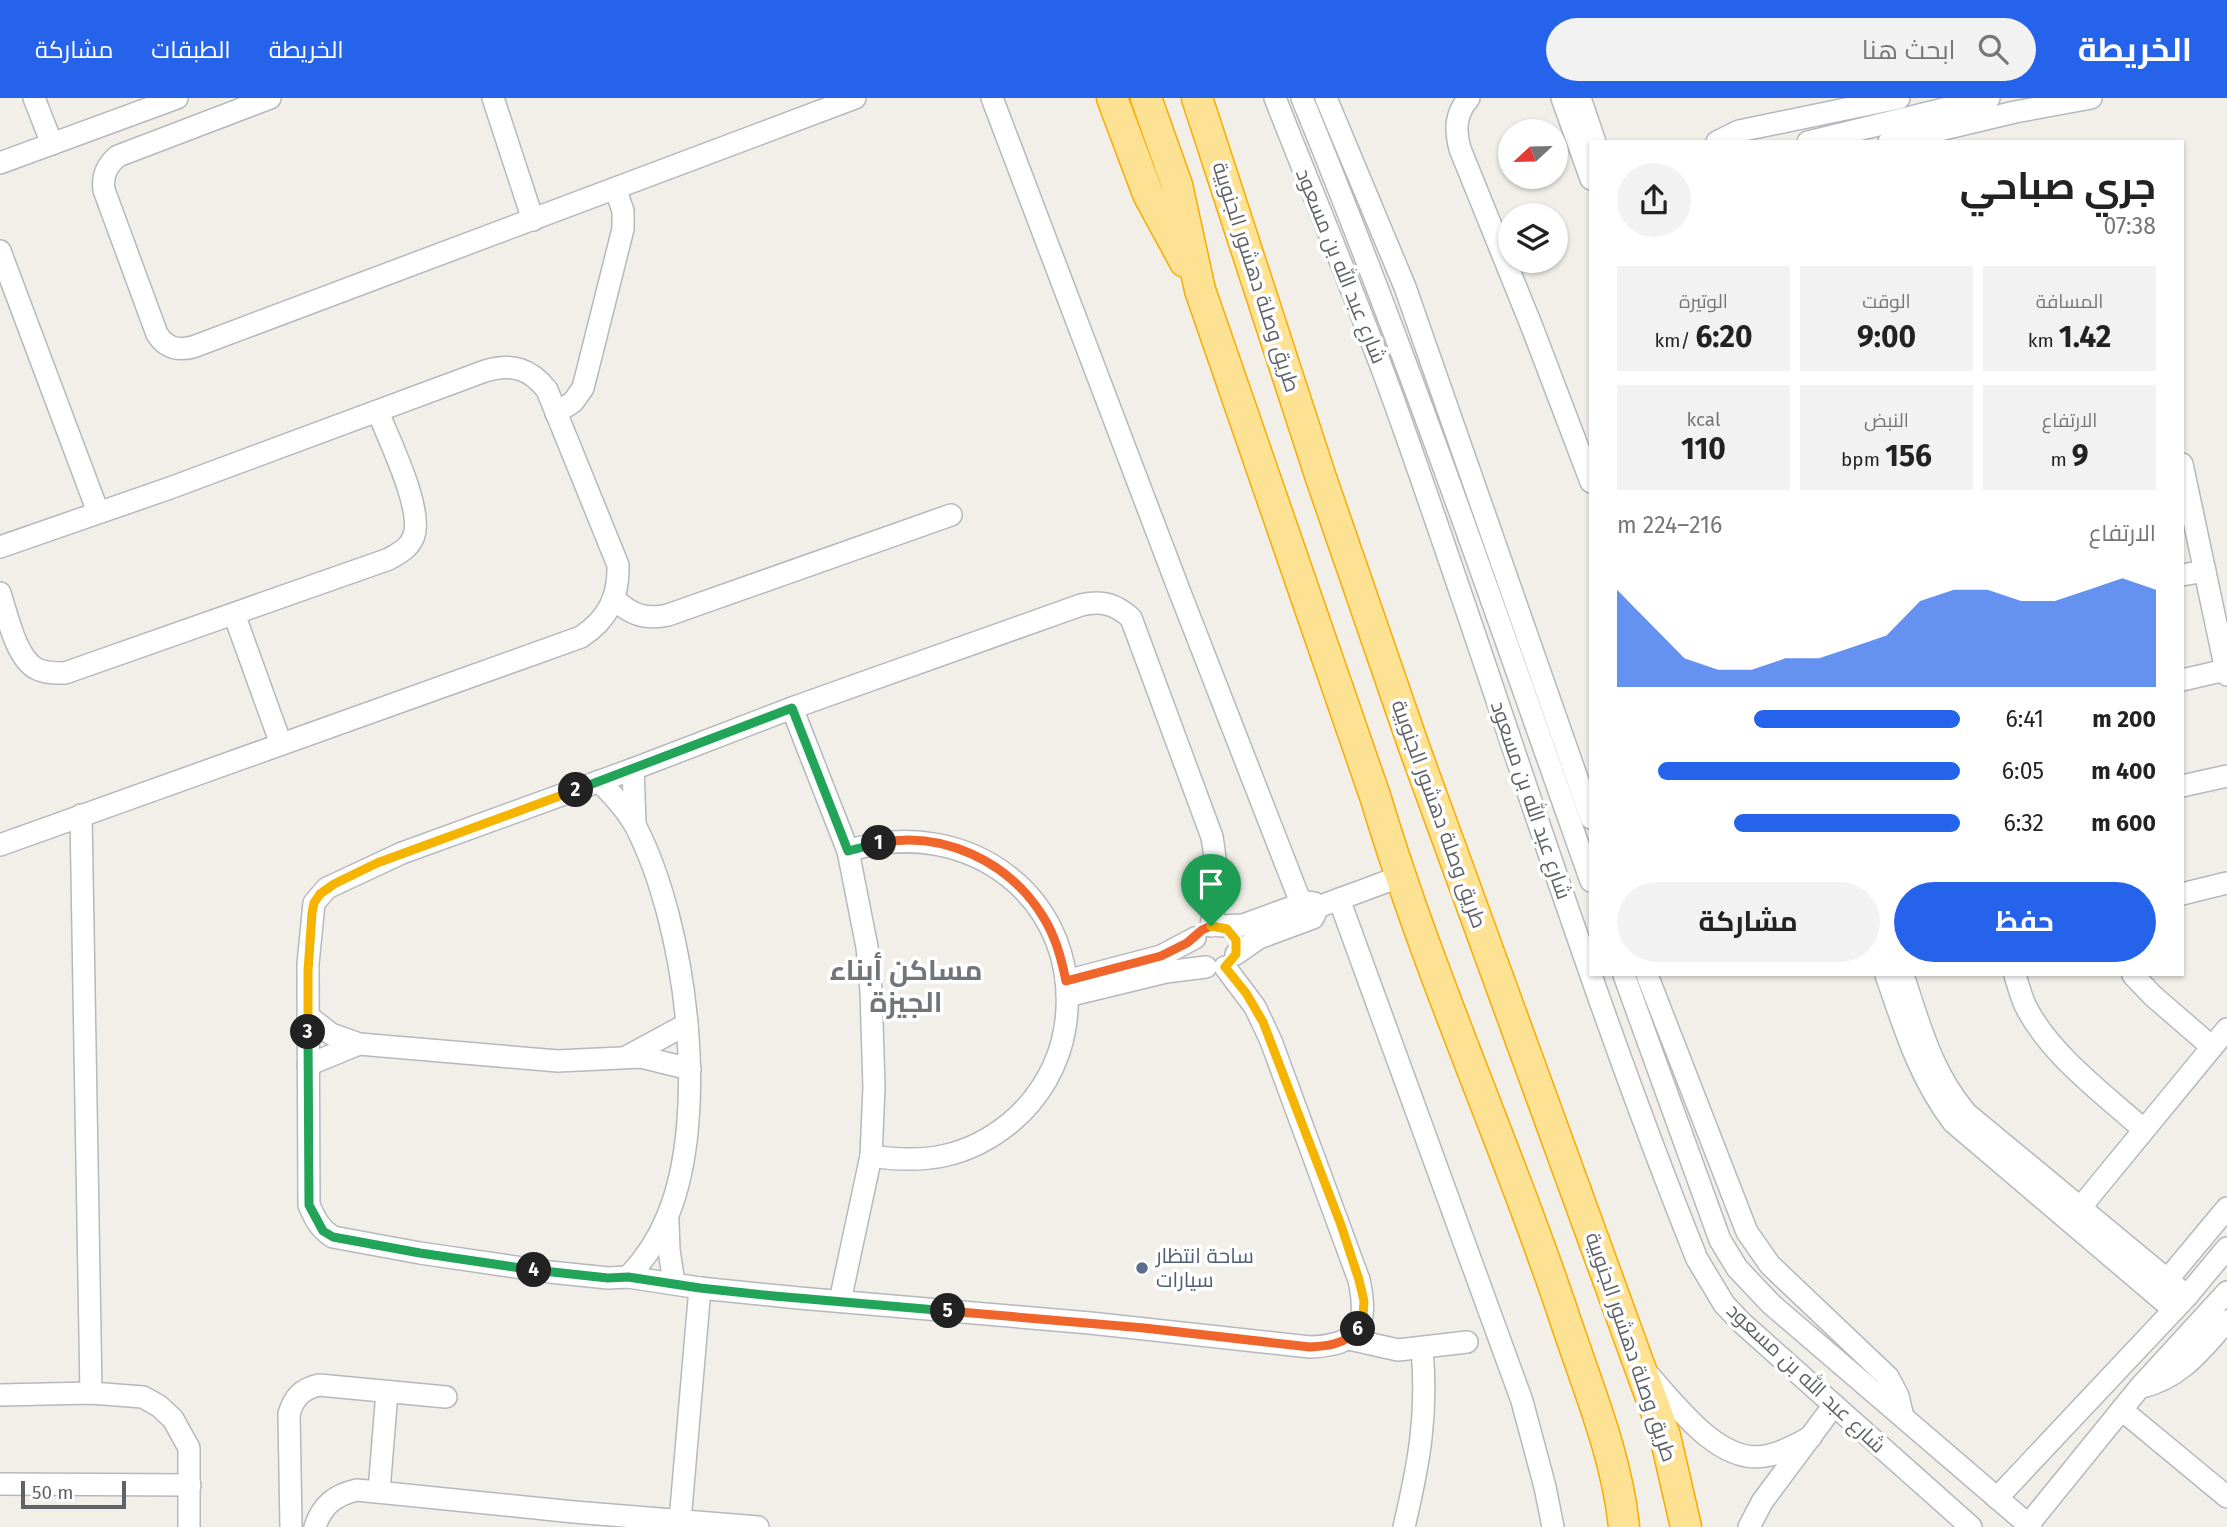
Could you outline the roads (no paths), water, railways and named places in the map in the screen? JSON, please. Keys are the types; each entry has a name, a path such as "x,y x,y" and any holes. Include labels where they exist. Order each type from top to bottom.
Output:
{"highway":[{"path":"1112,98 1148,194 1200,290"},
{"path":"1146,98 1177,186 1200,290 1376,799 1399,877 1549,1269 1601,1423 1622,1499 1624,1527"},
{"name":"طريق وصلة دهشور الجنوبية","path":"1197,98 1321,478 1414,747 1665,1436 1686,1527"}],"street":[{"path":"34,98 52,144"},
{"path":"0,163 177,98"},
{"path":"270,98 118,156 106,170 104,190 132,270 157,334 162,342 172,348 183,350 193,347 855,98"},
{"path":"493,98 533,220"},
{"path":"992,98 1179,590 1310,905 1313,918 1259,938 1222,963 1067,988"},
{"name":"شارع عبد الله بن مسعود","path":"1275,98 1351,285 1396,407 1589,972"},
{"name":"شارع عبد الله بن مسعود","path":"1302,98 1410,375 1473,517 1514,667 1589,875"},
{"path":"1326,98 1405,287 1433,367 1473,517 1535,659 1589,812"},
{"path":"1469,98 1457,122 1460,149 1589,477"},
{"path":"1562,98 1589,173"},
{"path":"1580,98 1594,140"},
{"path":"1721,140 1739,131 1899,98"},
{"path":"1816,140 1989,98"},
{"path":"1897,140 2015,112 2091,98"},
{"path":"556,413 573,402 583,388 623,229 623,211 616,190"},
{"path":"0,251 98,512"},
{"path":"0,547 170,488 485,371 513,367 538,378 547,390 618,565 615,599 607,615 596,628 581,637 0,845"},
{"path":"1410,375 1433,367"},
{"path":"0,593 25,660 35,668 50,673 65,673 389,559 406,550 414,537 418,520 414,503 378,412"},
{"path":"2184,474 2226,673 2184,680"},
{"path":"615,599 638,615 668,615 951,515"},
{"path":"2184,575 2204,571"},
{"path":"1108,603 1121,608 1131,618 1209,828 1218,874 1209,930 1193,951 1196,958 1222,963 1246,993 1263,1022 1351,1253 1364,1301 1363,1316 1358,1329 1349,1339 1328,1346 1310,1347 1117,1325 700,1288 628,1277 608,1278 561,1273 420,1253 333,1237 323,1231 309,1205 308,971 314,903 327,888 402,853 792,708 1081,605 1108,603"},
{"path":"234,614 281,744"},
{"path":"1514,667 1535,659"},
{"path":"792,708 848,851 867,947 871,991 874,1087 871,1156 840,1301"},
{"path":"633,769 636,825"},
{"path":"2184,786 2227,776"},
{"path":"599,781 636,825 655,876 670,926 682,989 690,1069 687,1141 678,1184 668,1215 651,1249 628,1277"},
{"path":"81,815 91,1393"},
{"path":"848,851 886,841 908,840 945,845 980,858 1014,881 1043,915 1058,947 1067,988 1063,1037 1050,1073 1019,1116 975,1146 930,1159 900,1160 871,1156"},
{"path":"1067,988 1161,956 1209,930 1242,925 1339,899 1399,877"},
{"path":"2184,894 2227,883"},
{"path":"1339,899 1522,1401 1553,1527"},
{"path":"1209,930 1227,929 1236,940 1222,963"},
{"name":"شارع عبد الله بن مسعود","path":"1590,976 1697,1259 1710,1282 1742,1323 1972,1527"},
{"name":"شارع عبد الله بن مسعود","path":"1627,976 1654,1060 1713,1223 1737,1268 1771,1304 2029,1526"},
{"path":"1647,976 1752,1241 1770,1265 1888,1377 1898,1396 1903,1417"},
{"path":"1886,976 1918,1066 1928,1086 1954,1122 1989,1142 2080,1208 2167,1280 2181,1303"},
{"path":"1903,976 1931,1060 1941,1079 1989,1142 2181,1303"},
{"path":"2015,976 2025,1005 2058,1051 2144,1130"},
{"path":"2134,976 2212,1047"},
{"path":"308,1016 331,1034 359,1044 558,1061 641,1057 690,1069"},
{"path":"626,1057 687,1024"},
{"path":"2080,1208 2227,1029"},
{"path":"308,1065 359,1044"},
{"path":"1625,1070 1654,1060"},
{"path":"2167,1280 2227,1208"},
{"path":"668,1215 674,1283"},
{"path":"1997,1498 2181,1303 2227,1248"},
{"path":"680,1521 700,1288"},
{"path":"2029,1526 2140,1387 2227,1292"},
{"path":"2140,1387 2161,1381 2180,1371 2227,1321"},
{"path":"1349,1339 1398,1350 1467,1342"},
{"path":"1404,1527 1422,1443 1425,1391 1422,1349"},
{"path":"1638,1363 1707,1436 1726,1450 1748,1457 1769,1456 1811,1437"},
{"path":"290,1527 289,1415 292,1403 299,1394 319,1385 446,1397"},
{"path":"379,1491 387,1392"},
{"path":"0,1395 91,1393 143,1397 159,1406 173,1419 189,1448 189,1527"},
{"path":"1749,1527 1762,1502 1834,1405"},
{"path":"2122,1410 2225,1491"},
{"path":"2063,1427 2090,1450"},
{"path":"0,1484 190,1485"},
{"path":"316,1527 319,1515 328,1503 341,1494 357,1490 601,1521 680,1521 758,1527"}],"place":[{"name":"ساحة انتظار سيارات","path":"1142,1268"}],"district":[{"name":"مساكن أبناء الجيزة","path":"906,986"}]}
